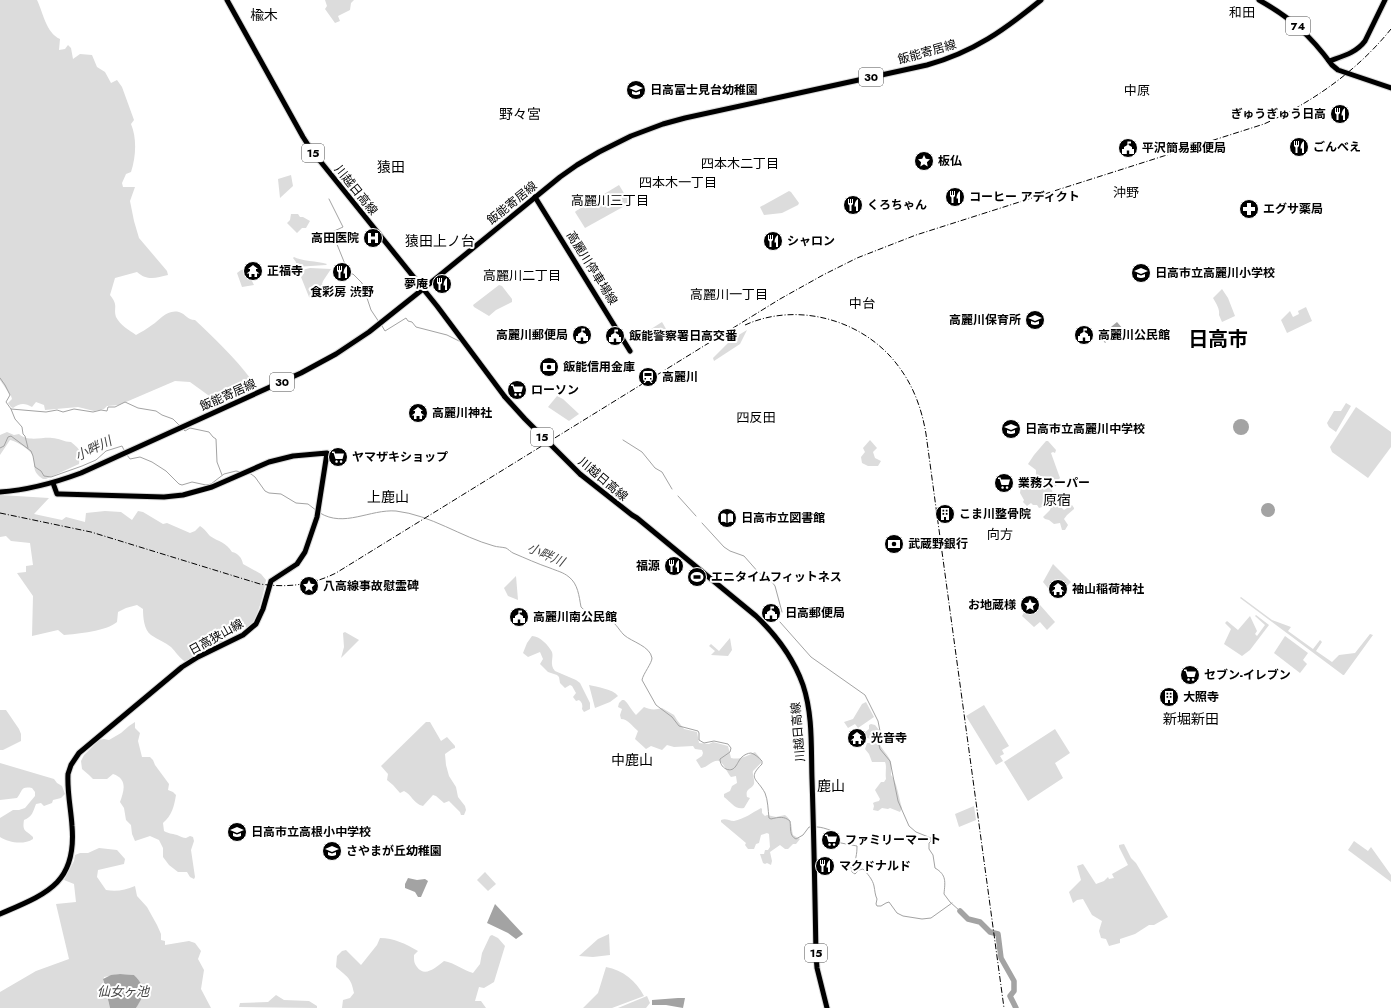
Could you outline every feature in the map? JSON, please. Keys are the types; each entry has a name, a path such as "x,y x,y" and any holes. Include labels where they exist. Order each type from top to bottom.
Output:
{"main road":[{"name":"川越日高線","path":"227,0 312,151 456,331 505,397 580,474 650,528 756,616 768,627 784,646 799,675 806,700 810,726 816,955 817,968 828,1008"},
{"name":"飯能寄居線","path":"0,492 33,488 53,483 81,472 276,384 325,360 369,332 560,177 586,159 616,142 646,129 685,118 944,60 993,37 1041,0"},
{"name":"74","path":"1259,0 1281,13 1301,28 1338,70 1391,88"},
{"path":"1330,61 1349,54 1361,46 1365,41 1385,0"},
{"name":"高麗川停車場線","path":"535,197 630,351"},
{"name":"日高狭山線","path":"0,914 37,898 47,891 58,882 70,861 72,845 68,774 71,765 79,753 182,667 198,657 243,635 256,624 263,609 271,581 297,564 304,554 318,512 327,453 276,460 243,472 212,487 183,495 164,497 57,494 53,483"}],"shaded area":[{"path":"0,0 37,0 48,27 55,36 60,39 59,50 65,49 68,45 71,48 73,59 80,54 92,55 97,67 105,72 111,83 117,80 122,87 134,120 131,124 135,148 131,172 126,174 122,183 123,187 135,187 130,201 139,238 167,271 168,275 148,278 137,272 115,278 110,295 114,302 116,317 125,327 136,335 167,313 175,311 179,312 190,319 195,320 217,341 250,378 250,386 248,391 242,396 219,403 190,382 175,381 119,405 107,406 104,409 94,411 78,407 45,410 44,405 36,402 32,407 22,404 13,408 8,403 12,399 11,396 0,380"},
{"path":"325,0 354,0 351,3 350,10 338,16 340,21 335,23 325,9 327,6"},
{"path":"291,175 293,186 280,198 278,179"},
{"path":"619,185 630,203 585,228 575,212"},
{"path":"789,191 799,203 798,205 782,213 764,215 760,207"},
{"path":"291,214 298,214 300,217 310,221 306,228 302,228 297,233 287,223 290,220"},
{"path":"293,258 327,264 295,267 296,262"},
{"path":"310,268 331,269 322,284 325,287 313,299 309,297 301,277 303,275 302,270"},
{"path":"248,269 249,274 246,275 249,275 254,285 242,287 237,273 241,270"},
{"path":"499,285 502,286 512,299 512,302 496,310 489,316 474,307 473,305"},
{"path":"1222,289 1228,298 1235,316 1222,322 1213,298"},
{"path":"1306,307 1312,321 1287,333 1281,320 1290,311 1293,317 1299,314 1298,311"},
{"path":"662,322 669,334 659,341 656,341 651,329"},
{"path":"747,330 740,344 714,361 713,358 732,339"},
{"path":"557,396 563,399 579,414 569,421 548,407"},
{"path":"1346,403 1351,406 1336,432 1329,427 1327,423 1334,411 1341,411"},
{"path":"1356,407 1391,432 1391,447 1368,478 1332,452 1330,447"},
{"path":"7,432 14,435 19,434 30,439 55,438 71,442 80,451 79,464 43,479 35,471 34,460 31,453 19,444 10,440 0,455 0,435"},
{"path":"870,440 877,448 873,452 875,458 881,461 878,466 868,466 862,463 861,457 865,452 863,448"},
{"path":"1046,441 1048,441 1056,450 1055,453 1051,453 1060,478 1057,481 1058,484 1052,489 1054,498 1064,510 1072,505 1074,508 1064,519 1068,525 1065,530 1062,530 1060,523 1054,524 1043,517 1051,507 1045,506 1039,508 1037,505 1033,505 1031,503 1027,506 1023,502 1024,500 1020,493 1021,486 1028,481 1034,480 1036,470 1028,464"},
{"path":"0,495 49,498 34,514 62,520 66,517 85,522 86,513 105,511 121,512 132,520 138,511 143,512 163,524 167,523 190,533 195,531 200,526 210,536 225,544 232,552 238,555 243,564 261,574 266,580 255,618 249,626 226,631 221,636 223,641 186,662 171,647 149,633 144,623 143,609 137,605 118,612 117,622 106,628 84,633 64,635 58,630 32,636 33,596 17,573 26,572 26,566 33,565 30,543 11,541 6,536 0,537"},
{"path":"1053,564 1071,582 1056,598 1043,582"},
{"path":"516,576 518,600 508,596 504,588"},
{"path":"1033,597 1055,622 1047,630 1040,622 1034,627 1022,616"},
{"path":"1241,597 1272,620 1291,627 1288,631 1313,649 1320,640 1322,642 1316,651 1332,662 1339,655 1355,653 1370,634 1373,635 1343,675 1240,598"},
{"path":"1256,615 1269,625 1250,650 1242,656 1224,644 1231,629 1225,623 1227,621 1238,630 1250,616 1257,631 1255,634 1257,636 1265,625 1255,616"},
{"path":"345,632 359,640 341,658 344,647 343,633"},
{"path":"532,636 541,639 552,652 552,666 555,671 580,683 590,703 590,709 584,712 581,702 579,700 576,701 573,697 576,693 572,686 570,685 565,688 560,683 557,675 548,672 540,664 543,659 540,652 528,657 523,653"},
{"path":"1285,636 1308,653 1303,660 1307,664 1300,673 1274,653"},
{"path":"730,638 732,650 728,656 711,655 715,651 709,646 711,644 719,651"},
{"path":"589,685 609,690 618,696 610,702 595,708"},
{"path":"622,700 626,702 636,715 644,707 648,709 662,708 674,715 684,729 697,732 699,743 709,744 713,742 728,746 731,758 740,758 755,752 761,759 761,763 753,771 754,784 747,792 747,797 750,798 744,808 736,807 724,797 724,794 730,791 732,786 737,783 736,776 731,777 719,761 714,761 706,767 701,768 696,760 702,756 702,750 695,749 693,746 674,747 667,745 662,750 651,746 646,749 635,739 638,731 624,719 621,719 620,715 622,709 618,707"},
{"path":"866,702 874,717 858,728 855,724 848,728 844,722 853,719 862,704"},
{"path":"984,705 1009,746 1002,750 1004,754 1000,756 1003,761 996,765 966,716"},
{"path":"0,710 6,710 21,734 21,741 3,750 0,750"},
{"path":"135,722 135,728 140,733 138,741 142,757 150,757 153,760 169,784 168,790 176,795 169,817 163,823 164,831 185,838 190,836 193,837 194,841 191,850 195,877 194,879 190,877 187,872 178,872 169,865 163,857 163,848 159,840 150,836 135,841 132,834 131,825 126,820 124,808 120,802 124,786 123,782 118,776 113,774 107,779 93,779 82,769 81,761 84,755 99,740 109,740"},
{"path":"426,722 430,722 441,741 447,737 455,746 455,748 445,754 446,765 449,776 456,787 458,797 465,806 466,810 464,815 461,815 449,801 444,803 433,795 423,806 420,805 406,792 404,791 400,793 387,780 388,774 381,766"},
{"path":"869,725 875,725 879,730 878,740 891,762 891,775 896,786 902,808 900,812 890,808 882,808 878,811 873,810 873,803 879,801 880,799 875,790 881,782 884,782 886,779 886,768 885,762 872,762 865,749 867,743 871,743 873,741 872,739 867,738 864,733 869,729"},
{"path":"1055,729 1070,753 1055,763 1063,778 1028,801 1004,762"},
{"path":"0,763 54,779 62,786 65,794 61,798 53,800 52,803 44,806 41,803 36,804 31,816 24,820 24,829 33,837 33,839 29,841 21,843 8,841 0,837 0,818 13,810 25,808 35,796 35,792 32,788 24,788 17,798 0,800"},
{"path":"974,806 976,820 959,827 955,814"},
{"path":"761,808 762,813 765,816 776,817 785,815 788,817 791,822 793,835 800,839 796,844 793,844 788,849 785,849 780,845 770,852 772,861 771,865 763,863 760,854 764,854 765,850 768,850 770,847 769,834 767,833 761,835 759,843 756,844 754,849 748,849 745,845 746,843 721,822 723,819 734,821 738,820"},
{"path":"1354,841 1368,851 1371,847 1391,875 1391,882 1348,850"},
{"path":"1124,844 1131,858 1136,863 1168,917 1154,925 1149,925 1135,934 1120,939 1120,943 1109,946 1106,939 1101,938 1099,931 1102,921 1092,915 1083,899 1077,900 1073,903 1069,892 1081,880 1077,866 1083,864 1096,884 1104,881 1108,877 1109,879 1114,878 1112,874 1128,865 1119,847 1119,845"},
{"path":"99,848 117,850 125,859 124,864 98,870 97,877 106,890 114,891 128,889 135,886 137,896 147,907 161,934 161,940 165,941 165,945 189,941 195,943 201,951 198,959 204,970 201,989 211,1008 136,1008 143,991 141,984 134,975 120,974 104,977 103,981 110,1008 0,1008 0,992 36,971 69,959 56,904 76,902 74,884 64,880 74,861 75,855 80,853 88,853"},
{"path":"485,872 496,884 488,891 477,880"},
{"path":"609,934 610,955 593,957 579,956 598,939"},
{"path":"492,935 498,938 505,946 494,982 484,988 479,987 475,1001 481,1001 486,1008 342,1008 343,1000 350,998 354,993 350,980 336,967 337,956 342,951 346,950 361,965 377,945 380,938 390,939 418,951 414,955 414,962 423,972 427,972 444,961 452,963 473,973 480,964 482,953 490,936"},
{"path":"606,967 612,968 628,977 633,981 644,996 612,1008 583,1008 598,993"},
{"path":"276,995 284,1000 309,1001 317,1006 317,1008 239,1007 240,1003 268,1002"},
{"path":"647,996 650,1003 646,1008 618,1008"}],"water":[{"path":"1117,322 1123,329 1115,335 1113,331 1111,332 1113,336 1105,343 1100,336"},
{"path":"1241,419 1247,421 1249,427 1247,433 1241,435 1235,433 1233,427 1235,421"},
{"path":"1265,503 1271,503 1275,507 1275,513 1271,517 1265,517 1261,513 1261,507"},
{"path":"408,878 417,880 425,879 428,881 421,897 418,897 415,892 405,888"},
{"path":"495,904 523,934 516,939 508,933 487,923"},
{"name":"仙女ヶ池","path":"111,975 134,975 143,987 143,995 136,1008 110,1008 103,979"},
{"path":"685,998 683,1008 666,1005 652,1005 652,1000"}],"waterway":[{"path":"329,199 343,227 332,232 349,274 353,274 362,283 371,310 379,322"},
{"path":"382,326 385,331 406,318 416,327 447,335 461,342"},
{"path":"0,378 10,395 6,402 11,409 46,412 57,410 63,412 74,409 93,412 101,410 107,411 108,407 115,407 125,402 138,408 156,411 173,419 179,425"},
{"path":"11,409 15,419 22,427 28,448"},
{"path":"183,429 185,431 190,428 209,432 216,439 217,462 222,475"},
{"name":"小畔川","path":"0,448 4,446 8,437 11,436 31,451 35,467 41,471 44,476 51,477 96,460 106,451 122,446 124,450"},
{"path":"623,440 642,452 655,468 662,472 672,489"},
{"name":"小畔川","path":"127,455 130,459 140,457 152,462 166,471 179,484 182,485 192,482 206,485 211,484 224,474 236,471 241,472"},
{"name":"小畔川","path":"248,473 255,477 265,491 269,493 281,494 296,503 308,504 317,511"},
{"path":"678,496 696,516"},
{"name":"小畔川","path":"320,513 338,519 386,511 409,513 434,521 482,542 506,548 513,553 567,575 576,587 581,607 584,610 609,619 627,638 644,647 651,654 652,660 642,680 656,705 672,717 679,726 698,731 699,740 704,743 714,741 728,744 731,748 730,752 720,759 720,762 726,769 729,770 734,768 740,759 747,754 751,753 757,756 762,761 762,764 757,769 754,776 765,793 769,818 779,817 788,819 790,821 791,834 796,839 803,835 809,827 812,827"},
{"path":"702,523 724,547 744,556 759,573 772,582 775,586 782,612"},
{"path":"780,622 811,657 865,695 878,721 880,731 878,741 880,749 890,761 898,801 909,826 916,832 931,838 929,849 933,855 935,868 942,873 945,882 944,894 960,911"},
{"name":"小畔川","path":"815,827 831,830 836,833 839,842 857,846 856,857 851,867 852,872 855,874 859,870 863,869 870,877 874,886 877,906 881,906 889,902 897,913 903,916 922,919 931,918 952,903"},
{"name":"小畔川","path":"960,911 968,919 980,922 990,932 998,934 1001,958 1014,981 1014,991 1010,996 1016,1008"}],"railway":[{"path":"0,513 91,532 260,584 280,586 290,585 309,583 327,577 336,573 780,299 823,275 857,258 916,235 1264,124 1300,106 1333,84 1364,58 1391,29"},
{"path":"745,325 765,318 787,315 808,315 829,319 849,327 868,337 885,351 899,367 917,399 926,434 1004,1008"}],"place":[{"name":"日高富士見台幼稚園","path":"636,90"},
{"name":"ぎゅうぎゅう日高","path":"1340,114"},
{"name":"ごんべえ","path":"1299,147"},
{"name":"平沢簡易郵便局","path":"1128,148"},
{"name":"板仏","path":"924,161"},
{"name":"コーヒー アディクト","path":"955,197"},
{"name":"くろちゃん","path":"853,205"},
{"name":"エグサ薬局","path":"1249,209"},
{"name":"高田医院","path":"373,238"},
{"name":"シャロン","path":"773,241"},
{"name":"正福寺","path":"253,271"},
{"name":"食彩房 渋野","path":"342,272"},
{"name":"日高市立高麗川小学校","path":"1141,273"},
{"name":"夢庵","path":"442,284"},
{"name":"高麗川保育所","path":"1035,320"},
{"name":"高麗川郵便局","path":"582,335"},
{"name":"高麗川公民館","path":"1084,335"},
{"name":"飯能警察署日高交番","path":"615,336"},
{"name":"飯能信用金庫","path":"549,367"},
{"name":"高麗川","path":"648,377"},
{"name":"ローソン","path":"517,390"},
{"name":"高麗川神社","path":"418,413"},
{"name":"日高市立高麗川中学校","path":"1011,429"},
{"name":"ヤマザキショップ","path":"338,457"},
{"name":"業務スーパー","path":"1004,483"},
{"name":"こま川整骨院","path":"945,514"},
{"name":"日高市立図書館","path":"727,518"},
{"name":"武蔵野銀行","path":"894,544"},
{"name":"福源","path":"674,566"},
{"name":"エニタイムフィットネス","path":"697,577"},
{"name":"八高線事故慰霊碑","path":"309,586"},
{"name":"袖山稲荷神社","path":"1058,589"},
{"name":"お地蔵様","path":"1030,605"},
{"name":"日高郵便局","path":"771,613"},
{"name":"高麗川南公民館","path":"519,617"},
{"name":"セブン-イレブン","path":"1190,675"},
{"name":"大照寺","path":"1169,697"},
{"name":"光音寺","path":"857,738"},
{"name":"日高市立高根小中学校","path":"237,832"},
{"name":"ファミリーマート","path":"831,840"},
{"name":"さやまが丘幼稚園","path":"332,851"},
{"name":"マクドナルド","path":"825,866"}],"district":[{"name":"和田","path":"1242,12"},
{"name":"楡木","path":"264,15"},
{"name":"中原","path":"1137,90"},
{"name":"野々宮","path":"520,114"},
{"name":"四本木二丁目","path":"740,163"},
{"name":"猿田","path":"391,167"},
{"name":"四本木一丁目","path":"678,182"},
{"name":"沖野","path":"1126,192"},
{"name":"高麗川三丁目","path":"610,200"},
{"name":"猿田上ノ台","path":"440,241"},
{"name":"高麗川二丁目","path":"522,275"},
{"name":"高麗川一丁目","path":"729,294"},
{"name":"中台","path":"862,303"},
{"name":"日高市","path":"1218,339"},
{"name":"四反田","path":"756,417"},
{"name":"上鹿山","path":"388,497"},
{"name":"原宿","path":"1057,500"},
{"name":"向方","path":"1000,534"},
{"name":"新堀新田","path":"1191,719"},
{"name":"中鹿山","path":"632,760"},
{"name":"鹿山","path":"831,786"}]}
